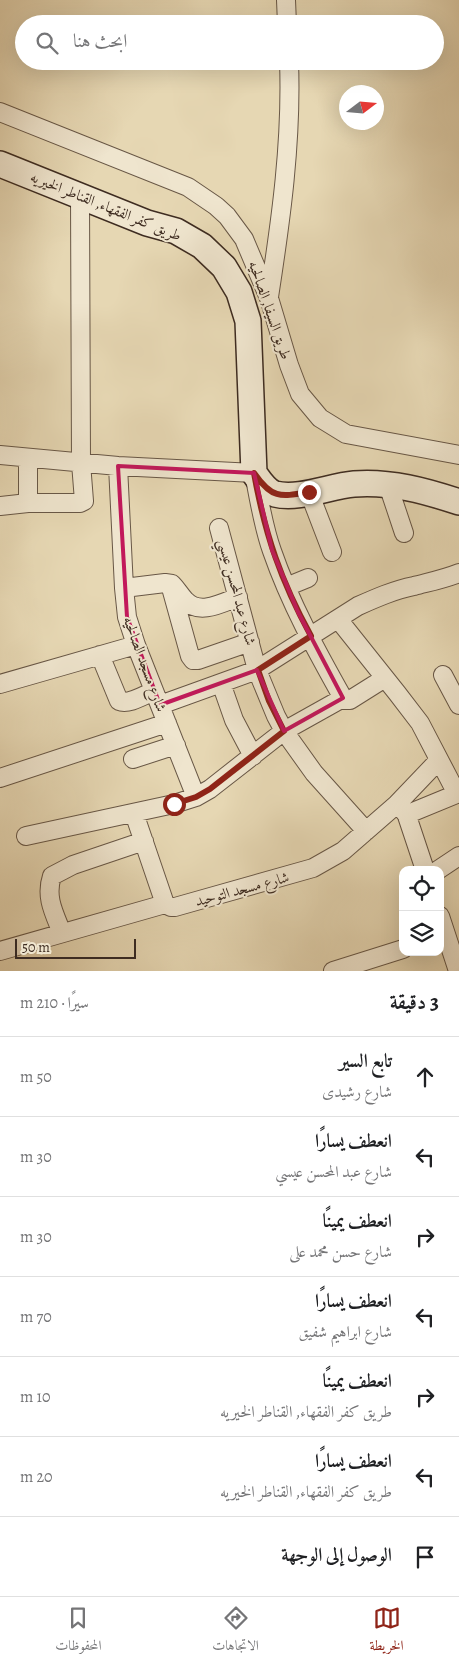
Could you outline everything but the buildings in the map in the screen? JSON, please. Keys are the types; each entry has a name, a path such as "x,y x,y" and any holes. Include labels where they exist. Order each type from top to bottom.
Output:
{"street":[{"path":"286,0 287,15"},
{"path":"269,298 286,175 289,70"},
{"name":"طريق السيفا, الصالحيه","path":"0,112 188,187 202,196 226,216 244,239 269,298 289,365 300,394 320,418 346,434 459,455"},
{"name":"طريق كفر الفقهاء, القناطر الخيريه","path":"0,164 147,224 176,232 202,246 224,267 239,292 248,321 254,473"},
{"path":"0,506 28,503 83,502 81,463 80,196"},
{"path":"0,455 118,466 254,473 272,493 289,496 354,484 388,485 420,490 459,502"},
{"path":"28,458 28,503"},
{"name":"شارع مسجد الصالحيه","path":"118,466 127,617 136,645 196,797"},
{"path":"254,473 264,522 286,588 343,698 346,701 350,700 385,678"},
{"path":"388,485 404,534"},
{"path":"309,492 332,552"},
{"name":"شارع عبد المحسن عيسي","path":"219,528 258,670 269,701 284,731 314,773 366,830"},
{"path":"100,655 117,698 121,703 157,698 221,683 258,670 358,606 388,594 458,575"},
{"path":"286,588 308,578"},
{"path":"124,588 170,584 192,606 204,608 238,597"},
{"path":"170,584 190,656 193,660 198,660 250,642"},
{"path":"338,619 420,723 438,762 458,794"},
{"path":"0,684 136,645"},
{"path":"443,674 459,705"},
{"path":"221,683 234,720 253,756"},
{"path":"26,836 174,804 196,797 225,778 284,731 343,698"},
{"path":"0,778 167,723"},
{"path":"133,759 176,746"},
{"path":"423,866 402,809 438,762"},
{"name":"شارع مسجد التوحيد","path":"0,950 165,904 175,907 313,868 343,851 366,830 402,809 458,794"},
{"path":"134,812 165,904"},
{"path":"62,933 48,894 52,876 73,865 144,841"},
{"path":"444,866 459,856"},
{"path":"444,938 458,971"},
{"path":"334,971 399,950"}],"highlighted area":[{"path":"118,466 254,473 272,550 298,612 343,698 284,731 257,670 160,705 127,617"}],"route":[{"path":"174,804 196,797 210,789 284,731 269,701 258,670 311,636 286,588 272,550 261,512 254,473 272,493 289,496 309,492"}]}
